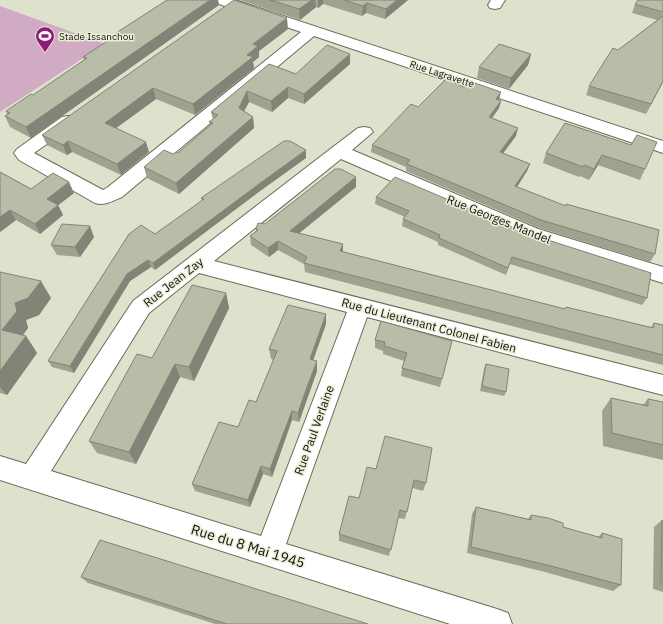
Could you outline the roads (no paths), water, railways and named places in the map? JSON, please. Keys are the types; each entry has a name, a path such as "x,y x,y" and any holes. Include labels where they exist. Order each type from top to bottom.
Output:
{"street":[{"name":"Rue Lagravette","path":"225,6 311,31 663,147"},
{"path":"80,112 23,153 25,156 102,198 115,192 311,31"},
{"name":"Rue Jean Zay","path":"32,478 141,307 364,132"},
{"name":"Rue Georges Mandel","path":"339,151 531,234 663,275"},
{"name":"Rue du Lieutenant Colonel Fabien","path":"195,264 663,386"},
{"name":"Rue Paul Verlaine","path":"269,552 360,307"},
{"name":"Rue du 8 Mai 1945","path":"0,468 497,624"}],"place":[{"name":"Stade Issanchou","path":"45,53"}]}
